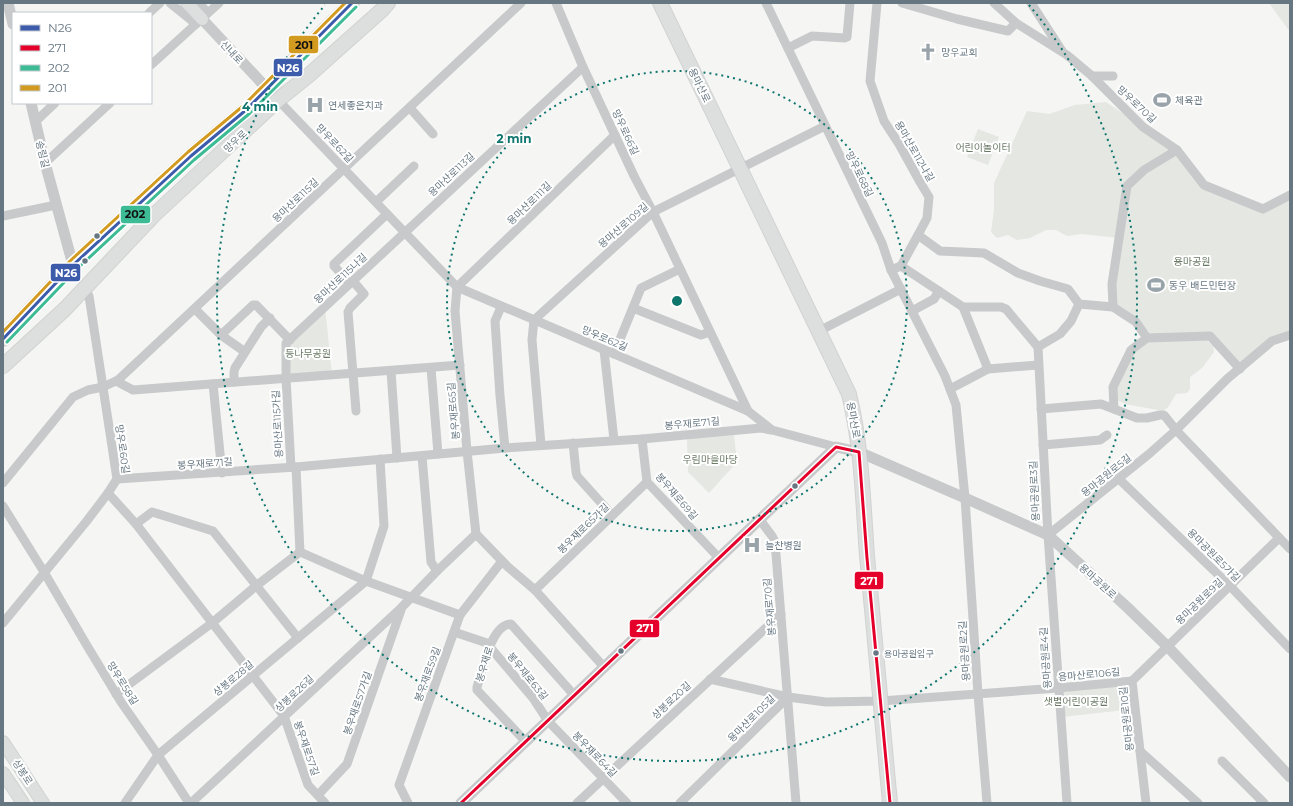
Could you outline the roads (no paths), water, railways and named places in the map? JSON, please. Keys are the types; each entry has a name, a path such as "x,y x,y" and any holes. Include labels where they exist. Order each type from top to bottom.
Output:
{"main road":[{"name":"신내로","path":"187,3 201,19"},
{"name":"망우로","path":"3,339 73,265 191,156 246,110 352,3"},
{"name":"망우로","path":"85,289 154,215 278,100 309,75 388,3"},
{"name":"용마산로","path":"660,3 849,394 855,419 859,452 867,558 890,803"},
{"path":"3,366 85,289"},
{"name":"상봉로","path":"3,742 43,803"},
{"name":"상봉로","path":"3,773 22,803"}],"street":[{"path":"8,3 12,20"},
{"path":"150,12 160,3"},
{"path":"170,3 201,19"},
{"path":"200,3 201,19"},
{"path":"152,64 219,3"},
{"name":"용마산로115길","path":"3,483 73,397 88,390 103,388 116,381 195,309 521,3"},
{"name":"망우로66길","path":"556,3 583,67 634,176 653,212 748,411"},
{"name":"망우로68길","path":"766,3 824,126 882,243 891,270 945,376 956,405 965,498"},
{"path":"788,48 812,36 847,37 850,3"},
{"name":"용마산로112나길","path":"877,3 870,80 884,121 929,197 927,218 918,235"},
{"path":"902,3 1008,32 1016,23"},
{"name":"망우로70길","path":"994,3 1016,23 1062,52 1092,76 1144,127 1177,150 1204,185 1263,209 1290,194"},
{"path":"1031,3 1062,52"},
{"name":"신내로","path":"201,19 278,100"},
{"name":"용마산로113길","path":"404,232 583,67"},
{"path":"1092,76 1113,76"},
{"name":"망우로62길","path":"278,100 345,168 457,287 748,411 772,430 836,447"},
{"name":"송림길","path":"31,104 45,163 73,265"},
{"path":"35,122 54,104"},
{"path":"45,163 109,104"},
{"path":"410,108 433,134"},
{"path":"740,168 824,126"},
{"name":"용마산로111길","path":"457,287 615,135"},
{"path":"1113,307 1112,284 1127,186 1144,170 1177,150"},
{"path":"376,202 414,166"},
{"name":"용마산로109길","path":"534,320 653,212 740,168"},
{"path":"3,216 56,205"},
{"path":"356,411 348,309 364,294 334,266 334,264 387,214"},
{"name":"용마산로115나길","path":"290,340 404,232"},
{"path":"891,270 901,266 918,235 940,251 984,253 1018,273 1068,289 1079,304 1113,307 1136,322 1147,338"},
{"path":"901,266 963,307 1001,307 1006,309 1038,347 1060,334 1071,321 1079,304"},
{"path":"614,354 641,288 680,269"},
{"name":"봉우재로65길","path":"457,287 455,310 467,451 476,534"},
{"name":"망우로60길","path":"3,623 108,493 117,479 89,296 85,289"},
{"path":"819,331 901,289"},
{"path":"912,311 934,299 939,291"},
{"path":"221,335 255,305 258,305 290,340 286,343 286,378"},
{"path":"501,307 495,321 505,448"},
{"path":"963,307 988,369"},
{"path":"633,308 701,335 710,332"},
{"path":"195,309 221,335 245,352"},
{"path":"234,382 234,370 262,327 270,318"},
{"path":"534,320 532,340 541,445"},
{"name":"용마공원로5길","path":"1048,535 1119,479 1176,430 1227,379 1272,341 1290,334"},
{"path":"1114,409 1113,387 1129,352 1147,338 1210,336 1240,369"},
{"name":"용마공원로3길","path":"1038,347 1048,535"},
{"path":"604,350 614,440"},
{"name":"용마산로115가길","path":"116,381 133,390 460,365"},
{"path":"950,389 988,369 1038,365"},
{"path":"431,368 438,454"},
{"path":"391,371 398,458"},
{"name":"용마산로115가길","path":"286,378 293,467"},
{"path":"213,384 222,473"},
{"path":"1041,410 1098,404 1137,418 1164,415 1176,430 1290,548"},
{"name":"봉우재로71길","path":"117,479 222,473 467,451 642,439 761,428 772,430"},
{"path":"1043,445 1100,440 1107,435"},
{"name":"봉우재로69길","path":"642,439 647,482 719,558"},
{"path":"573,443 576,475 612,515"},
{"path":"461,803 836,447 859,452"},
{"name":"용마공원로","path":"859,452 1048,535 1128,608 1168,647 1290,777"},
{"path":"422,456 431,562 437,571 476,534 502,561 535,590 604,667"},
{"path":"366,581 384,526 380,459"},
{"path":"293,467 300,552"},
{"name":"용마공원로5가길","path":"1119,479 1230,586 1290,649"},
{"name":"봉우재로65가길","path":"535,590 647,482"},
{"name":"봉우재로57길","path":"108,493 136,524 254,675 284,716 308,785 325,803"},
{"name":"용마공원로2길","path":"965,498 987,803"},
{"name":"망우로58길","path":"3,506 116,694 190,803"},
{"path":"136,524 152,512 210,529 215,533 298,638"},
{"name":"봉우재로70길","path":"760,520 775,542 796,803"},
{"name":"용마공원로4길","path":"1048,535 1067,803"},
{"name":"용마공원로9길","path":"1168,647 1279,538"},
{"path":"300,552 366,581 460,615"},
{"path":"116,694 212,623 300,552"},
{"name":"봉우재로59길","path":"408,803 399,785 460,615 502,561"},
{"name":"상봉로26길","path":"190,803 402,608 437,571"},
{"name":"상봉로28길","path":"125,803 158,756 366,581"},
{"name":"봉우재로57가길","path":"318,795 347,764 402,608"},
{"name":"상봉로20길","path":"577,803 781,614"},
{"name":"봉우재로","path":"526,742 477,690 490,645 496,634 507,625 511,624 574,696"},
{"path":"454,632 490,645"},
{"name":"봉우재로63길","path":"490,645 533,698 548,721"},
{"name":"용마공원로10길","path":"1146,803 1132,681 1168,647"},
{"path":"710,679 788,697"},
{"name":"용마산로106길","path":"881,701 1132,681"},
{"name":"용마산로105길","path":"680,803 788,697 826,702 881,701"},
{"name":"봉우재로64길","path":"548,721 627,803"},
{"path":"1140,751 1190,799 1198,803"},
{"path":"1222,761 1264,803"}],"place":[{"name":"망우교회","path":"928,52"},
{"name":"체육관","path":"1162,100"},
{"name":"연세좋은치과","path":"315,105"},
{"name":"동우 배드민턴장","path":"1156,285"},
{"name":"늘찬병원","path":"752,545"},
{"name":"용마공원입구","path":"876,653"}],"park label":[{"name":"어린이놀이터","path":"983,147"},
{"name":"용마공원","path":"1192,261"},
{"name":"등나무공원","path":"308,353"},
{"name":"우림마을마당","path":"710,459"},
{"name":"샛별어린이공원","path":"1076,701"}]}
